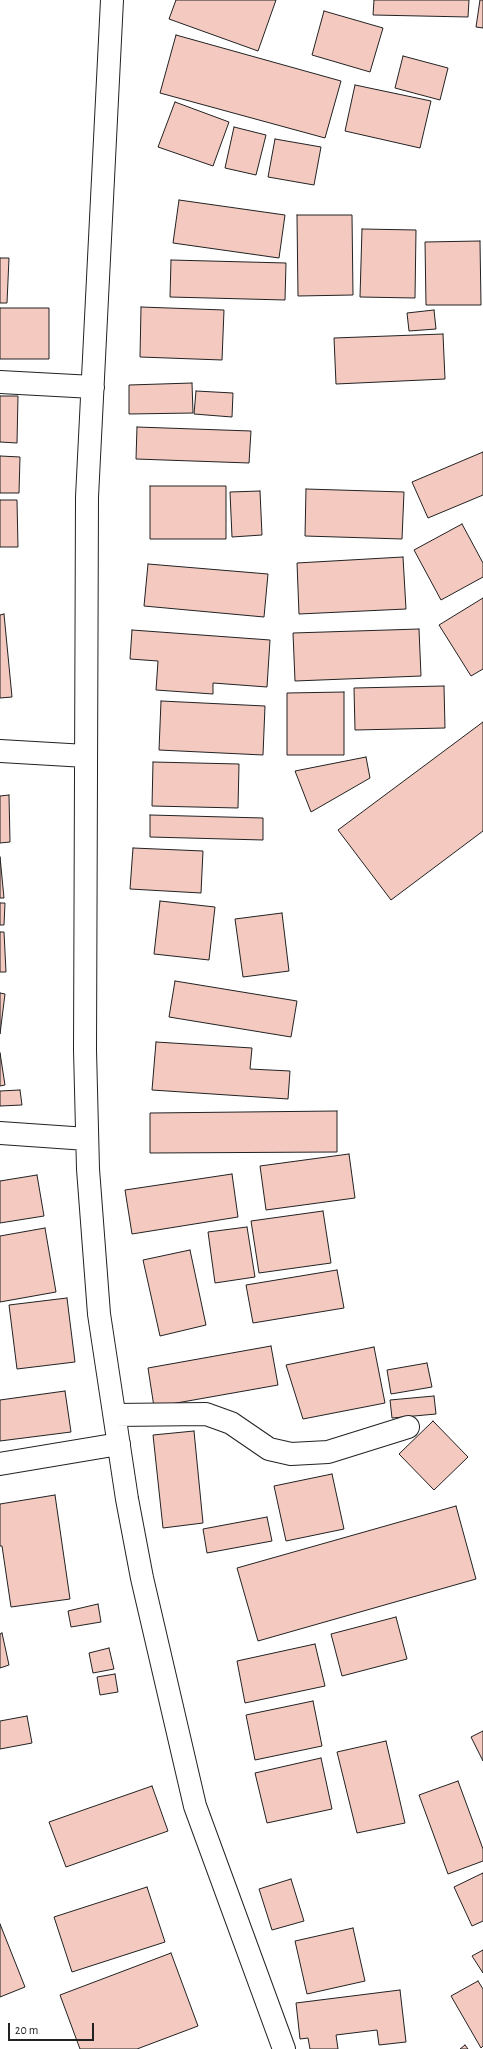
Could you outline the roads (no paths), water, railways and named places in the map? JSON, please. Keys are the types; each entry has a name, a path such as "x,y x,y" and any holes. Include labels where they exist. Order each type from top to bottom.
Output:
{"street":[{"path":"112,0 87,497 85,1050 88,1169 99,1314 142,1578 195,1806 284,2049"},
{"path":"0,382 93,387"},
{"path":"0,752 86,756"},
{"path":"0,1133 87,1139"},
{"path":"115,1415 206,1414 231,1423 269,1449 291,1454 328,1452 408,1427"},
{"path":"0,1464 119,1444"}]}
